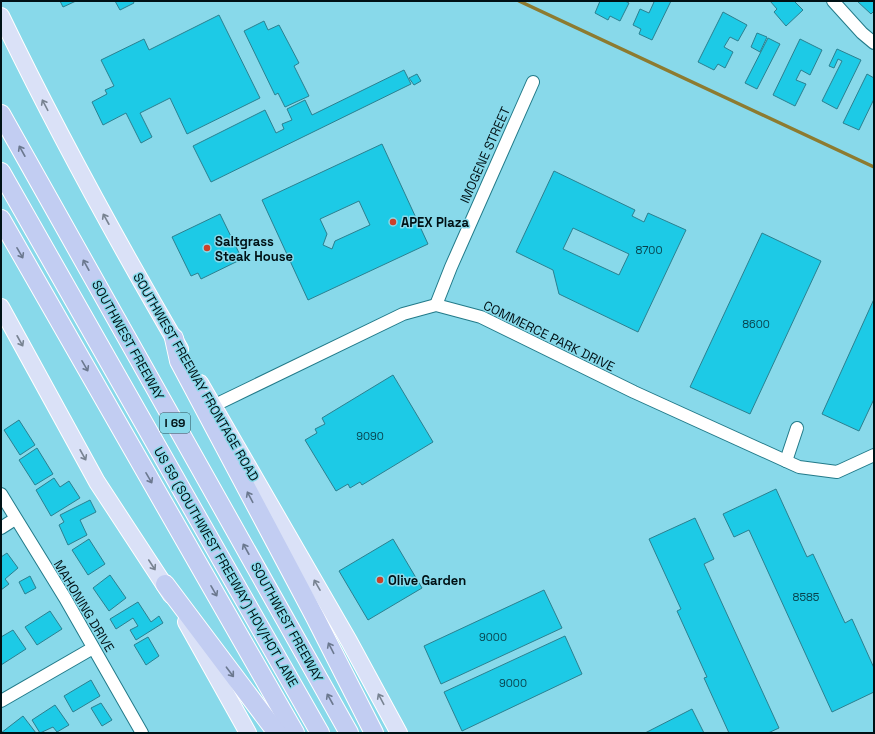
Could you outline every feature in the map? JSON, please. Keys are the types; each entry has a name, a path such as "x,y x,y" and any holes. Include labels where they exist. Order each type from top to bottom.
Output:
{"highway":[{"name":"SOUTHWEST FREEWAY","path":"1,114 349,733"},
{"name":"US 59 (SOUTHWEST FREEWAY) HOV/HOT LANE","path":"1,172 320,733"},
{"path":"1,219 295,733"},
{"path":"174,338 179,361 315,617 374,733"},
{"path":"165,584 277,733"}],"main road":[{"name":"SOUTHWEST FREEWAY FRONTAGE ROAD","path":"1,16 26,68 92,194 349,641 399,733"},
{"path":"1,307 97,482 165,584 248,733"}],"street":[{"path":"833,1 874,44"},
{"name":"IMOGENE STREET","path":"436,305 451,267 533,82"},
{"path":"213,406 314,359 403,314 436,305"},
{"name":"COMMERCE PARK DRIVE","path":"436,305 481,317 634,392 798,467 837,472 874,455"},
{"path":"786,461 797,428"},
{"name":"MAHONING DRIVE","path":"1,494 142,733"},
{"path":"1,528 16,520"},
{"path":"1,701 93,648"}],"building":[{"path":"60,1 76,1 63,7"},
{"path":"115,1 133,1 134,3 120,10"},
{"path":"600,1 625,1 629,3 620,21 610,16 608,20 595,13"},
{"path":"651,1 671,1 652,40 639,34 641,29 633,25 640,9 649,13 654,2"},
{"path":"770,1 794,1 803,10 786,26 774,12 777,9"},
{"path":"857,1 874,1 874,11 871,14"},
{"path":"723,12 747,25 738,41 730,37 724,47 733,52 725,68 718,64 714,70 698,62"},
{"path":"219,15 260,98 187,134 170,98 140,113 152,137 141,143 126,113 103,125 92,102 107,94 105,90 114,86 101,60 144,39 149,50"},
{"path":"264,21 268,30 279,25 299,63 294,66 309,96 285,107 278,93 275,95 244,31"},
{"path":"757,33 767,37 760,52 751,47"},
{"path":"768,38 780,44 757,89 745,83"},
{"path":"800,39 822,50 810,75 801,70 796,80 806,84 795,106 773,95"},
{"path":"837,49 861,60 837,109 822,101 842,61 838,59 834,68 829,66"},
{"path":"404,70 411,84 211,182 193,146 265,110 276,133 284,129 282,124 292,120 287,109 305,100 312,115"},
{"path":"417,74 421,81 414,85 409,78"},
{"path":"867,74 874,78 874,99 859,130 843,123"},
{"name":"APEX Plaza","path":"382,144 428,244 308,300 262,200","holes":["359,201 370,225 335,241 332,249 323,245 327,234 320,219"]},
{"path":"554,171 635,210 632,216 644,222 648,213 686,230 638,332 559,294 553,270 516,252","holes":["573,228 629,254 619,275 563,249"]},
{"name":"Saltgrass Steak House","path":"220,214 242,259 201,279 198,273 191,276 172,237"},
{"path":"762,233 821,261 750,414 690,387"},
{"path":"874,299 874,399 859,431 822,414"},
{"path":"393,375 433,442 362,485 360,482 350,488 348,484 336,491 305,440 317,433 315,429 325,424 322,418"},
{"path":"19,420 35,445 20,455 4,430"},
{"path":"37,448 53,474 35,485 19,460"},
{"path":"54,478 60,487 69,481 80,498 51,516 36,490"},
{"path":"776,489 807,557 813,554 845,623 852,619 874,668 874,692 832,712 749,530 734,537 723,514"},
{"path":"90,500 96,512 80,520 87,535 68,545 59,525 64,522 60,515"},
{"path":"695,518 714,559 704,564 779,728 768,733 729,733 704,678 707,677 677,611 681,609 649,539"},
{"path":"89,539 105,564 88,575 72,550"},
{"name":"Olive Garden","path":"393,539 422,588 368,620 339,571"},
{"path":"7,553 18,568 5,579 9,584 1,590 1,557"},
{"path":"110,575 126,598 109,611 93,588"},
{"path":"30,576 36,588 25,594 19,582"},
{"path":"544,590 562,628 441,684 424,646"},
{"path":"138,602 151,622 159,616 163,623 136,640 130,630 138,626 133,618 116,629 110,619"},
{"path":"50,611 62,629 37,645 25,627"},
{"path":"13,630 26,649 1,665 1,637"},
{"path":"565,636 582,674 462,731 444,692"},
{"path":"148,637 159,656 146,665 134,645"},
{"path":"91,680 100,696 73,712 64,696"},
{"path":"101,703 112,720 102,726 91,708"},
{"path":"55,705 69,725 57,732 53,727 40,733 32,720"},
{"path":"692,709 704,733 645,733"},
{"path":"23,716 36,733 1,733"}],"waterway":[{"path":"519,1 874,167"}],"place":[{"name":"APEX Plaza","path":"393,222"},
{"name":"Saltgrass Steak House","path":"207,248"},
{"name":"Olive Garden","path":"380,580"}]}
